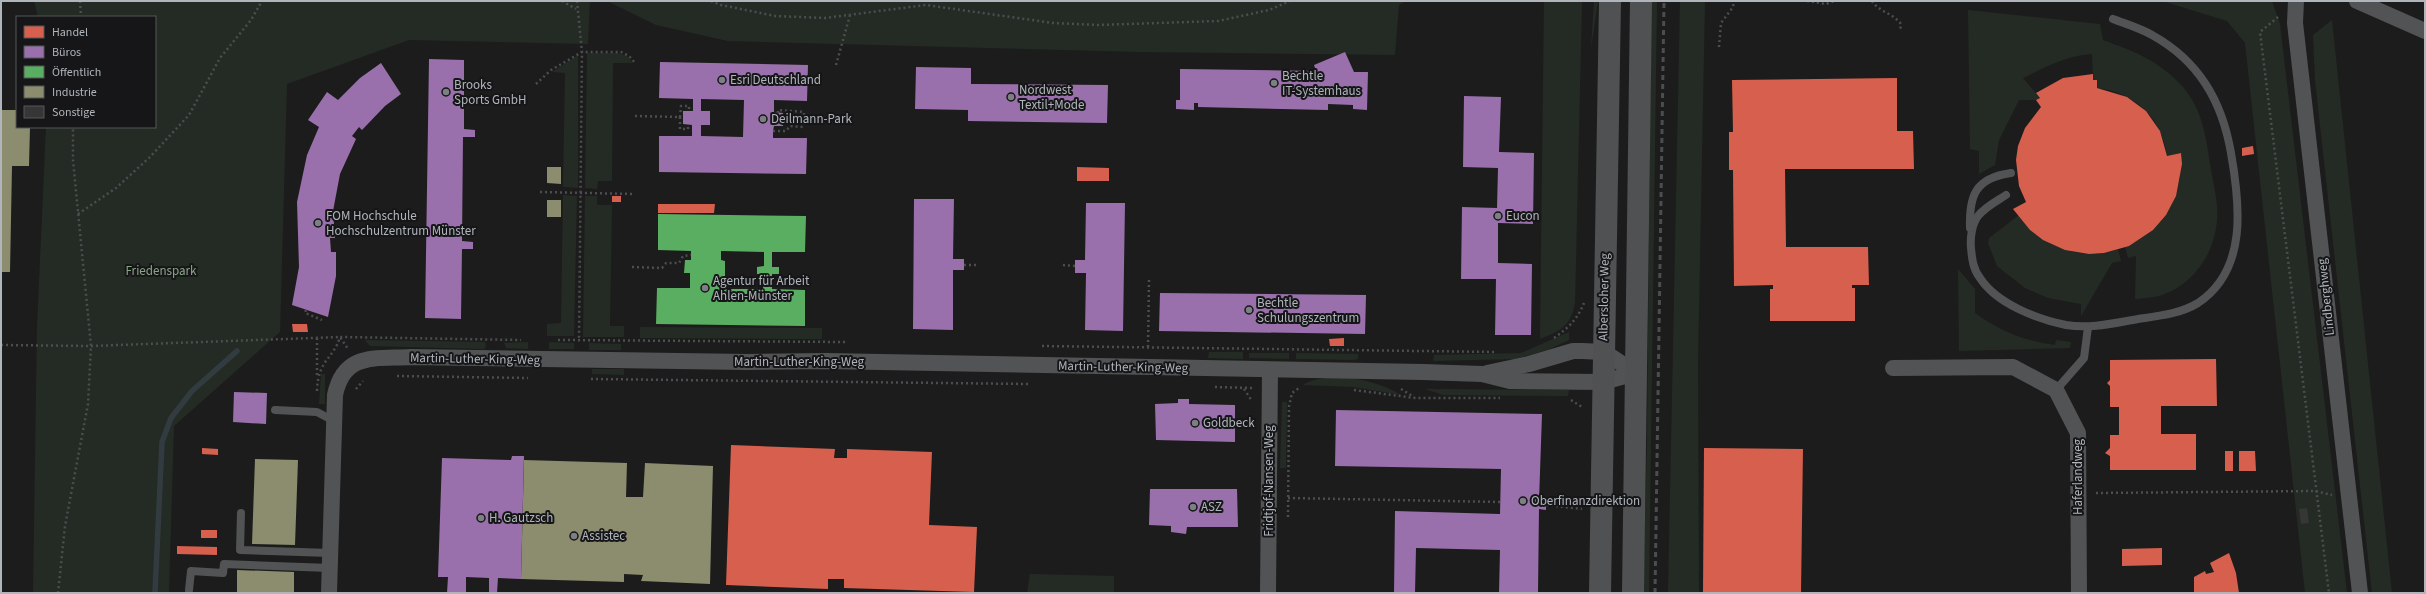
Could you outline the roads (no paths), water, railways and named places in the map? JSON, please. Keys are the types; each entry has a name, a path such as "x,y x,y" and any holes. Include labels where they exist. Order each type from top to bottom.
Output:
{"main road":[{"name":"Albersloher Weg","path":"1600,593 1610,1"},
{"path":"1633,593 1641,1"}],"street":[{"name":"Lindberghweg","path":"2296,1 2295,23 2360,593"},
{"path":"2357,1 2425,31"},
{"name":"Martin-Luther-King-Weg","path":"1482,374 1529,364 1573,351 1604,352"},
{"path":"1604,352 1636,373"},
{"name":"Martin-Luther-King-Weg","path":"334,421 338,384 349,366 356,362 410,357 578,360 834,361 1482,374 1510,381 1603,382 1636,373"},
{"path":"1893,368 2012,367 2056,390"},
{"name":"Fridtjof-Nansen-Weg","path":"1268,593 1270,370"},
{"name":"Haferlandweg","path":"2056,390 2078,433 2080,593"},
{"path":"329,593 334,421"}],"lane":[{"path":"2010,173 1995,177 1978,187 1973,192 1970,215 1970,241 1973,264 1980,278 2005,300 2018,308 2045,319 2088,327 2170,314 2198,303 2211,292 2222,279 2230,262 2238,229 2235,176 2228,137 2219,107 2200,75 2179,52 2156,38 2113,19"},
{"path":"1970,241 1974,222 1980,214 2006,195"},
{"path":"2056,390 2084,358 2088,327"},
{"path":"275,410 316,412 334,421"},
{"path":"240,513 240,550 330,560"},
{"path":"189,590 191,571 223,573 224,564 330,560"}],"waterway":[{"path":"155,593 162,442 171,418 192,391 237,351"}],"railway":[{"path":"1655,593 1664,1"}],"place":[{"name":"Esri Deutschland","path":"722,80"},
{"name":"Bechtle IT-Systemhaus","path":"1274,83"},
{"name":"Brooks Sports GmbH","path":"446,92"},
{"name":"Nordwest Textil+Mode","path":"1011,97"},
{"name":"Deilmann-Park","path":"763,119"},
{"name":"Eucon","path":"1498,216"},
{"name":"FOM Hochschule Hochschulzentrum Münster","path":"318,223"},
{"name":"Agentur für Arbeit Ahlen-Münster","path":"705,288"},
{"name":"Bechtle Schulungszentrum","path":"1249,310"},
{"name":"Goldbeck","path":"1195,423"},
{"name":"Oberfinanzdirektion","path":"1523,501"},
{"name":"ASZ","path":"1193,507"},
{"name":"H. Gautzsch","path":"481,518"},
{"name":"Assistec","path":"574,536"}],"park label":[{"name":"Friedenspark","path":"161,271"}]}
